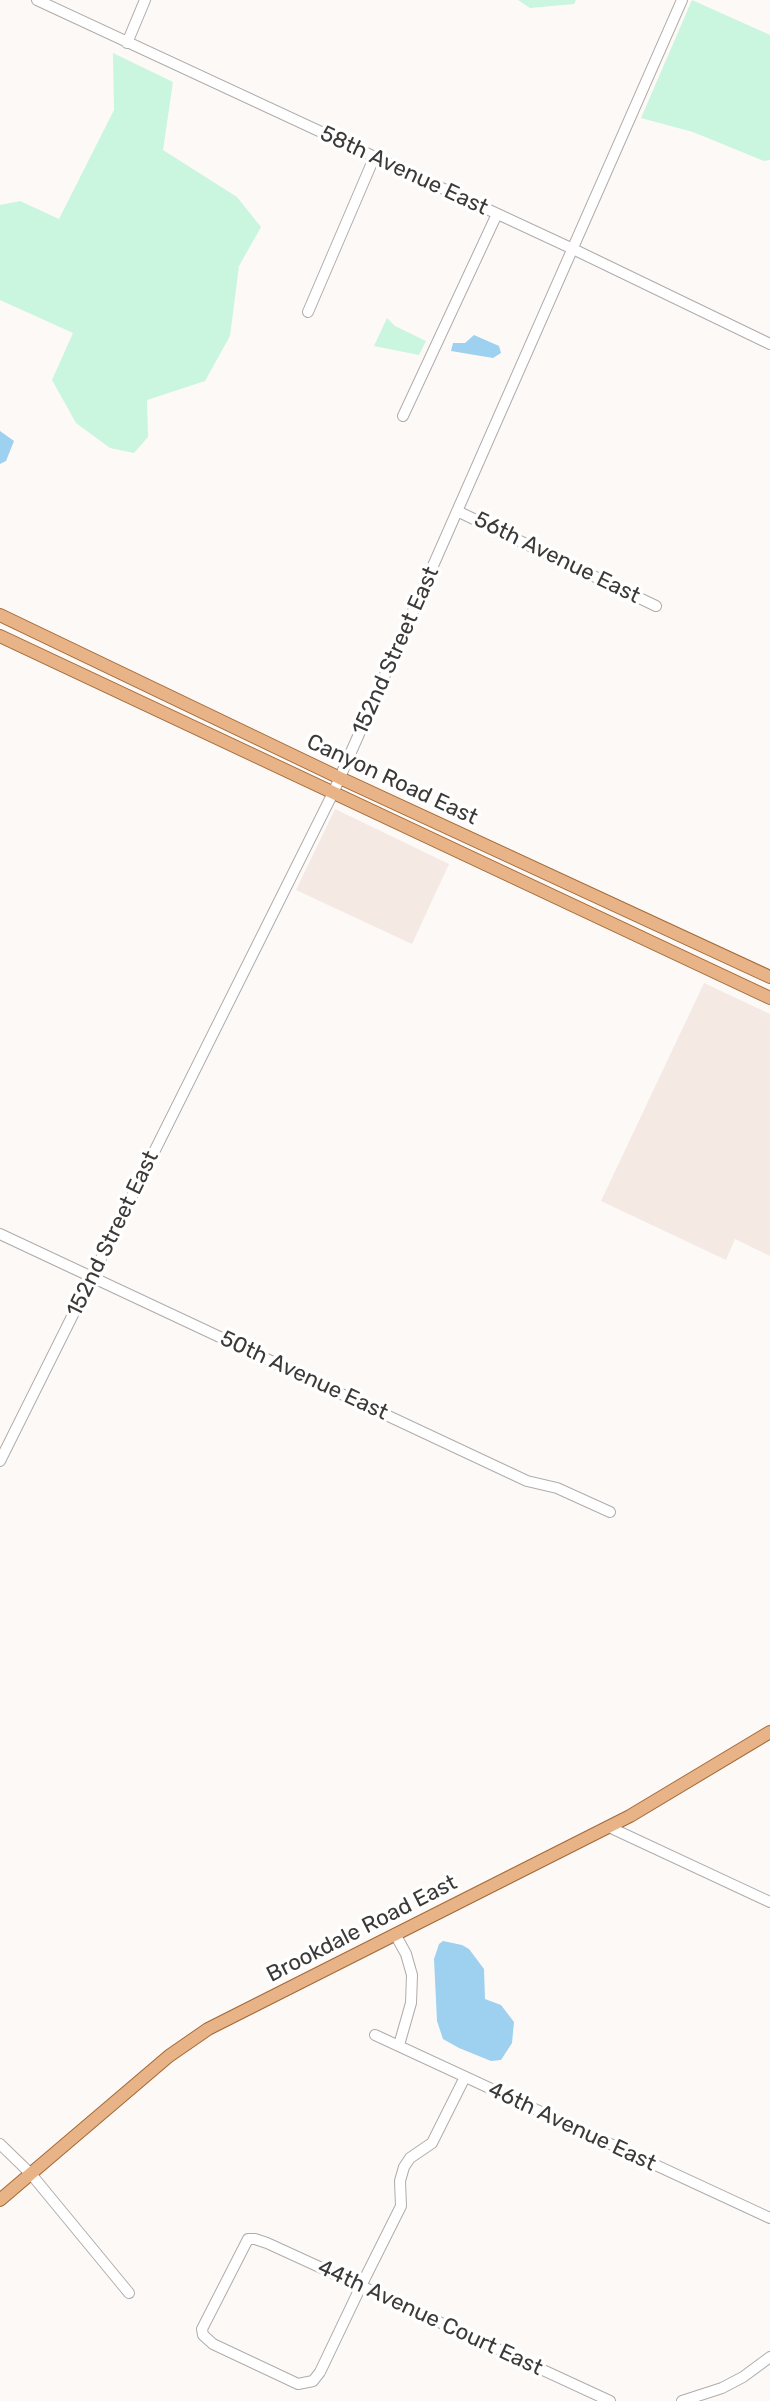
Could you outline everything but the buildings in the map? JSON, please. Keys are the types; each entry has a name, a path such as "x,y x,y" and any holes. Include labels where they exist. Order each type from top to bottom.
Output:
{"main road":[{"name":"Canyon Road East","path":"0,615 340,778 770,977"},
{"name":"Canyon Road East","path":"0,636 770,998"},
{"name":"Brookdale Road East","path":"0,2200 169,2056 208,2029 609,1827 770,1732"}],"street":[{"name":"58th Avenue East","path":"37,0 770,344"},
{"path":"127,43 145,0"},
{"name":"152nd Street East","path":"0,1461 333,793 682,0"},
{"path":"308,312 374,158"},
{"path":"403,416 497,214"},
{"name":"56th Avenue East","path":"457,511 656,606"},
{"name":"50th Avenue East","path":"0,1234 527,1481 557,1488 610,1512"},
{"path":"609,1827 770,1902"},
{"path":"395,1934 406,1954 412,1975 411,2003 399,2045"},
{"name":"46th Avenue East","path":"375,2035 770,2218"},
{"path":"361,2286 401,2206 404,2167 410,2158 432,2143 465,2077"},
{"path":"0,2144 31,2174 129,2293"},
{"name":"44th Avenue Court East","path":"361,2286 317,2376 305,2384 298,2384 213,2344 202,2329 248,2239 267,2243 361,2286 610,2401"},
{"path":"682,2401 722,2388 770,2357"}],"shaded area":[{"path":"335,809 449,864 412,944 296,890"},
{"path":"704,983 770,1014 770,1256 735,1239 726,1260 601,1201"}],"green space":[{"path":"518,0 576,0 574,4 530,8"},
{"path":"692,0 770,35 770,160 764,161 693,132 641,118"},
{"path":"113,53 173,82 163,150 237,197 261,227 239,266 230,336 205,381 147,400 148,437 134,453 110,448 76,423 52,380 73,333 0,300 0,205 20,201 59,219 114,110"},
{"path":"387,318 395,326 426,341 419,355 374,346"}],"water":[{"path":"474,335 499,346 501,353 493,358 451,351 453,343 465,343"},
{"path":"0,431 14,441 6,461 0,464"},
{"path":"443,1941 469,1949 484,1969 485,1999 501,2005 514,2022 512,2043 501,2060 491,2061 443,2039 437,2021 434,1959"}]}
